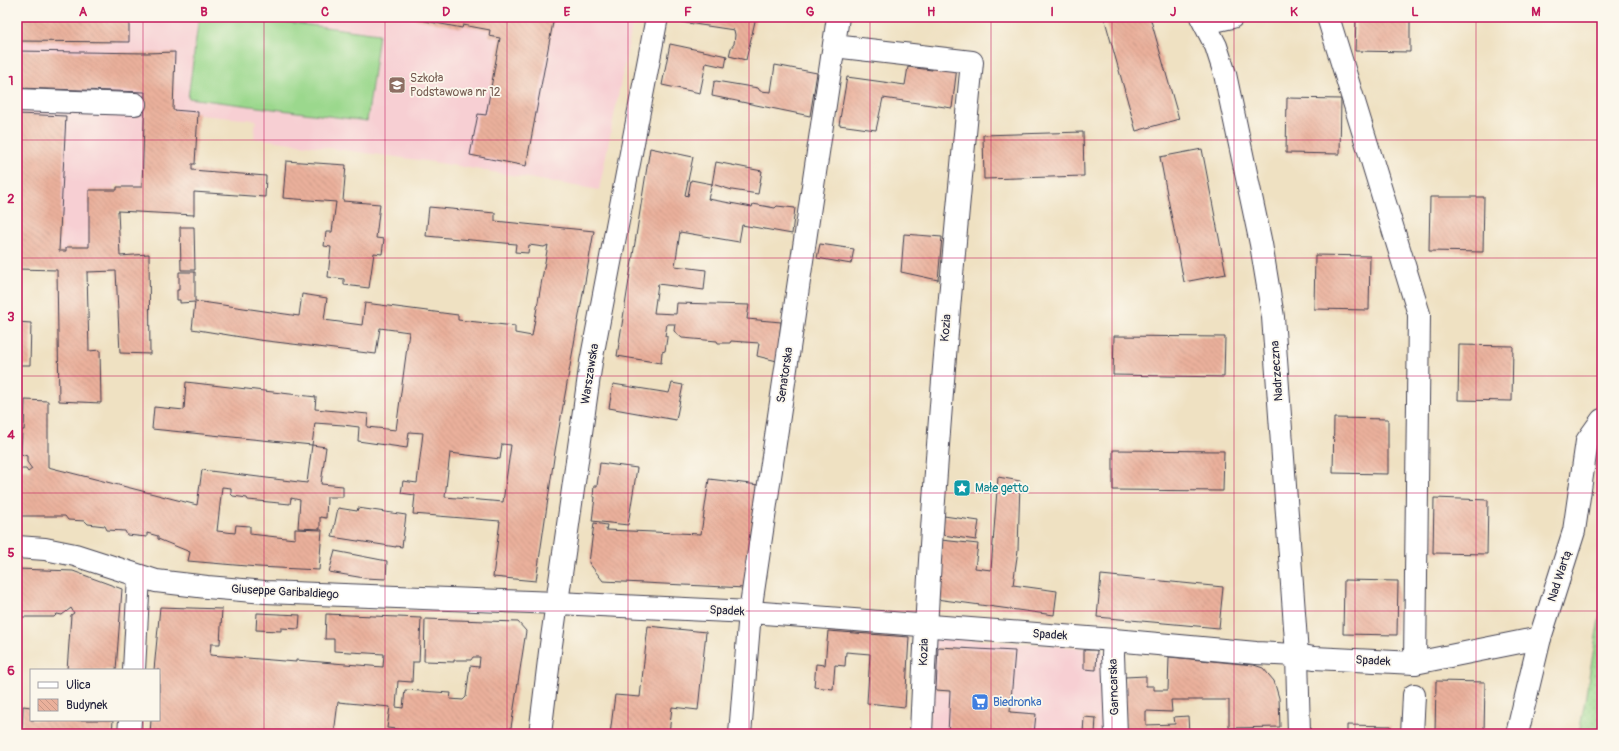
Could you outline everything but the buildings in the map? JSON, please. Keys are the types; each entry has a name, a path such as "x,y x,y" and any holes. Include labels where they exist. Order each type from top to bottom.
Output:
{"street":[{"name":"Warszawska","path":"540,734 591,362 657,17"},
{"name":"Senatorska","path":"740,734 750,612 838,17"},
{"path":"1203,20 1232,17"},
{"path":"1328,17 1419,314 1415,663"},
{"name":"Nadrzeczna","path":"1203,20 1216,46 1225,74 1261,244 1273,317 1298,655 1299,734"},
{"name":"Kozia","path":"834,46 972,62 949,298 925,626 921,734"},
{"path":"17,100 135,104"},
{"name":"Nad Wartą","path":"1517,734 1540,638 1574,531 1587,441 1602,420"},
{"name":"Giuseppe Garibaldiego","path":"17,548 44,549 75,555 139,576 172,584 266,592 557,603"},
{"path":"134,669 139,576"},
{"name":"Spadek","path":"557,603 750,612 1114,640 1256,653 1298,655 1314,658 1415,663 1540,638"},
{"name":"Garncarska","path":"1114,640 1113,655 1116,734"},
{"path":"1412,734 1414,695"},
{"path":"129,734 130,721"}],"shaded area":[{"name":"Szkoła Podstawowa nr 12","path":"17,17 634,17 599,190 433,162 254,138 256,120 174,113 174,189 114,185 120,271 17,269"},
{"path":"934,637 1101,649 1105,652 1110,734 928,734"}],"green space":[{"path":"199,17 248,17 379,34 367,121 188,98"},
{"path":"1602,602 1602,734 1579,734"}],"place":[{"name":"Szkoła Podstawowa nr 12","path":"397,85"},
{"name":"Małe getto","path":"962,488"},
{"name":"Biedronka","path":"980,702"}]}
